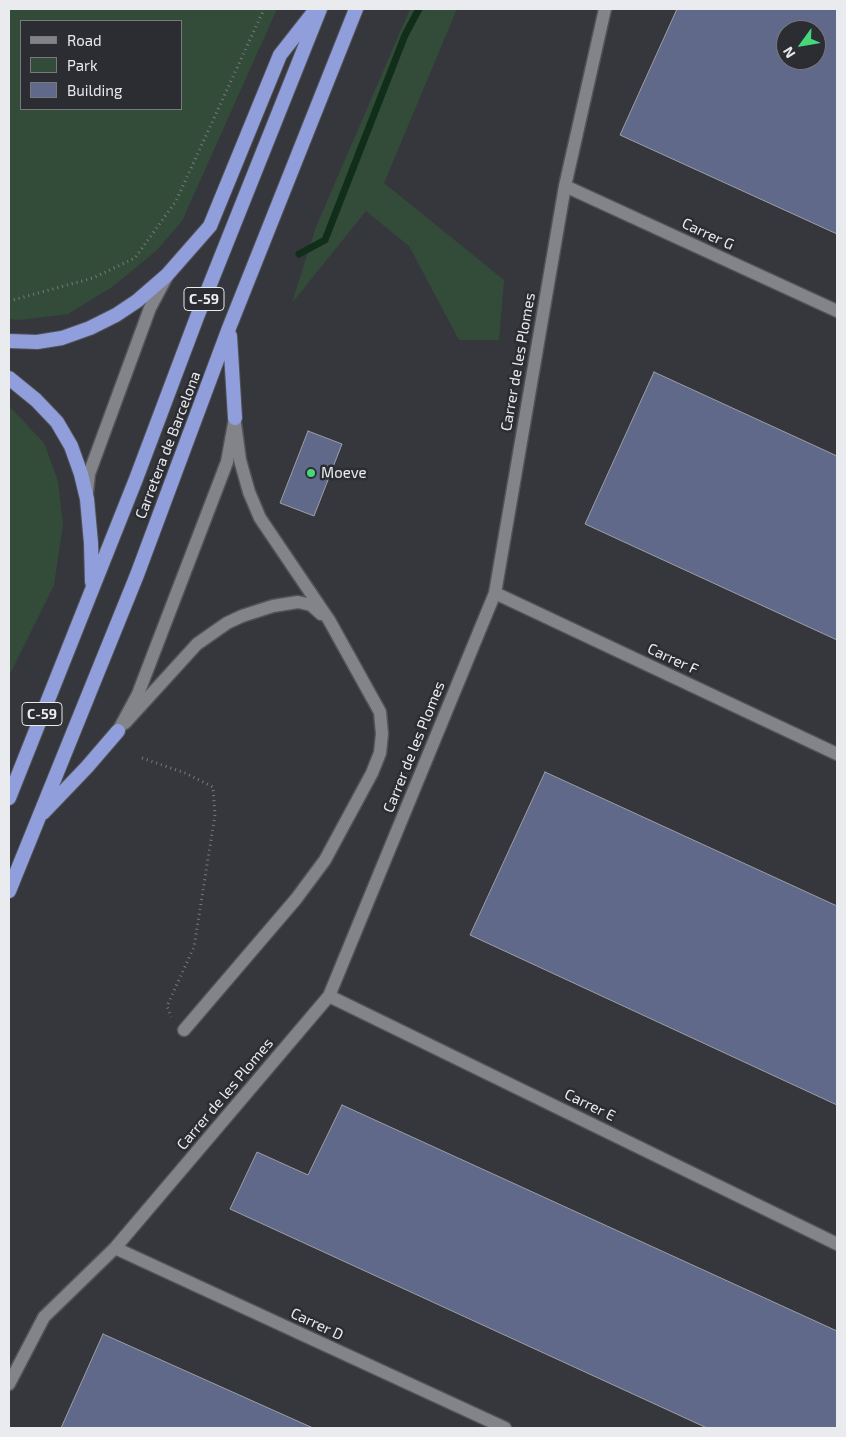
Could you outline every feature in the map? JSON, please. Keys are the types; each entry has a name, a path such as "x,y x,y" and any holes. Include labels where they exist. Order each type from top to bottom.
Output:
{"highway":[{"path":"9,341 37,342 62,338 90,328 116,315 137,301 167,275 210,226 280,54 319,9"},
{"name":"Carretera de Barcelona","path":"9,798 140,470 197,316 319,9"},
{"name":"Carretera de Barcelona","path":"9,891 136,575 229,328 356,9"},
{"path":"229,328 235,418"},
{"path":"9,378 36,400 57,422 71,446 87,499 91,543 92,590"},
{"path":"37,819 87,767 118,731"}],"street":[{"name":"Carrer de les Plomes","path":"9,1384 44,1317 115,1248 329,996 495,593 565,186 605,9"},
{"name":"Carrer G","path":"565,186 837,311"},
{"path":"87,499 89,474 150,308 167,275"},
{"path":"184,1030 296,899 325,860 372,773 380,753 382,734 380,712 329,620 260,518 249,492 240,460 235,418"},
{"path":"118,731 138,694 227,462 235,418"},
{"name":"Carrer F","path":"495,593 837,754"},
{"path":"118,731 197,644 227,623 273,606 298,602 311,606 329,620"},
{"name":"Carrer E","path":"329,996 837,1244"},
{"name":"Carrer D","path":"115,1248 505,1428"}],"path":[{"path":"9,301 94,278 135,258 176,201 264,9"},
{"path":"142,758 185,773 212,787 215,815 194,947 166,1006 173,1021 184,1030"}],"green space":[{"path":"9,9 277,9 182,221 156,251 112,287 68,314 19,320 9,319"},
{"path":"410,9 457,9 384,183 504,280 499,340 459,340 409,246 366,211 292,303 316,227"},
{"path":"9,406 44,443 58,481 63,525 54,585 9,676"}],"building":[{"path":"677,9 837,9 837,234 620,135"},
{"path":"654,372 837,456 837,640 585,524"},
{"name":"Moeve","path":"308,431 342,444 314,516 280,503"},
{"path":"545,772 837,906 837,1105 470,935"},
{"path":"342,1105 837,1331 837,1428 707,1428 230,1209 257,1152 308,1175"},
{"path":"103,1334 313,1428 61,1428"}],"waterway":[{"path":"299,254 325,240 405,35 419,9"}],"place":[{"name":"Moeve","path":"311,473"}]}
